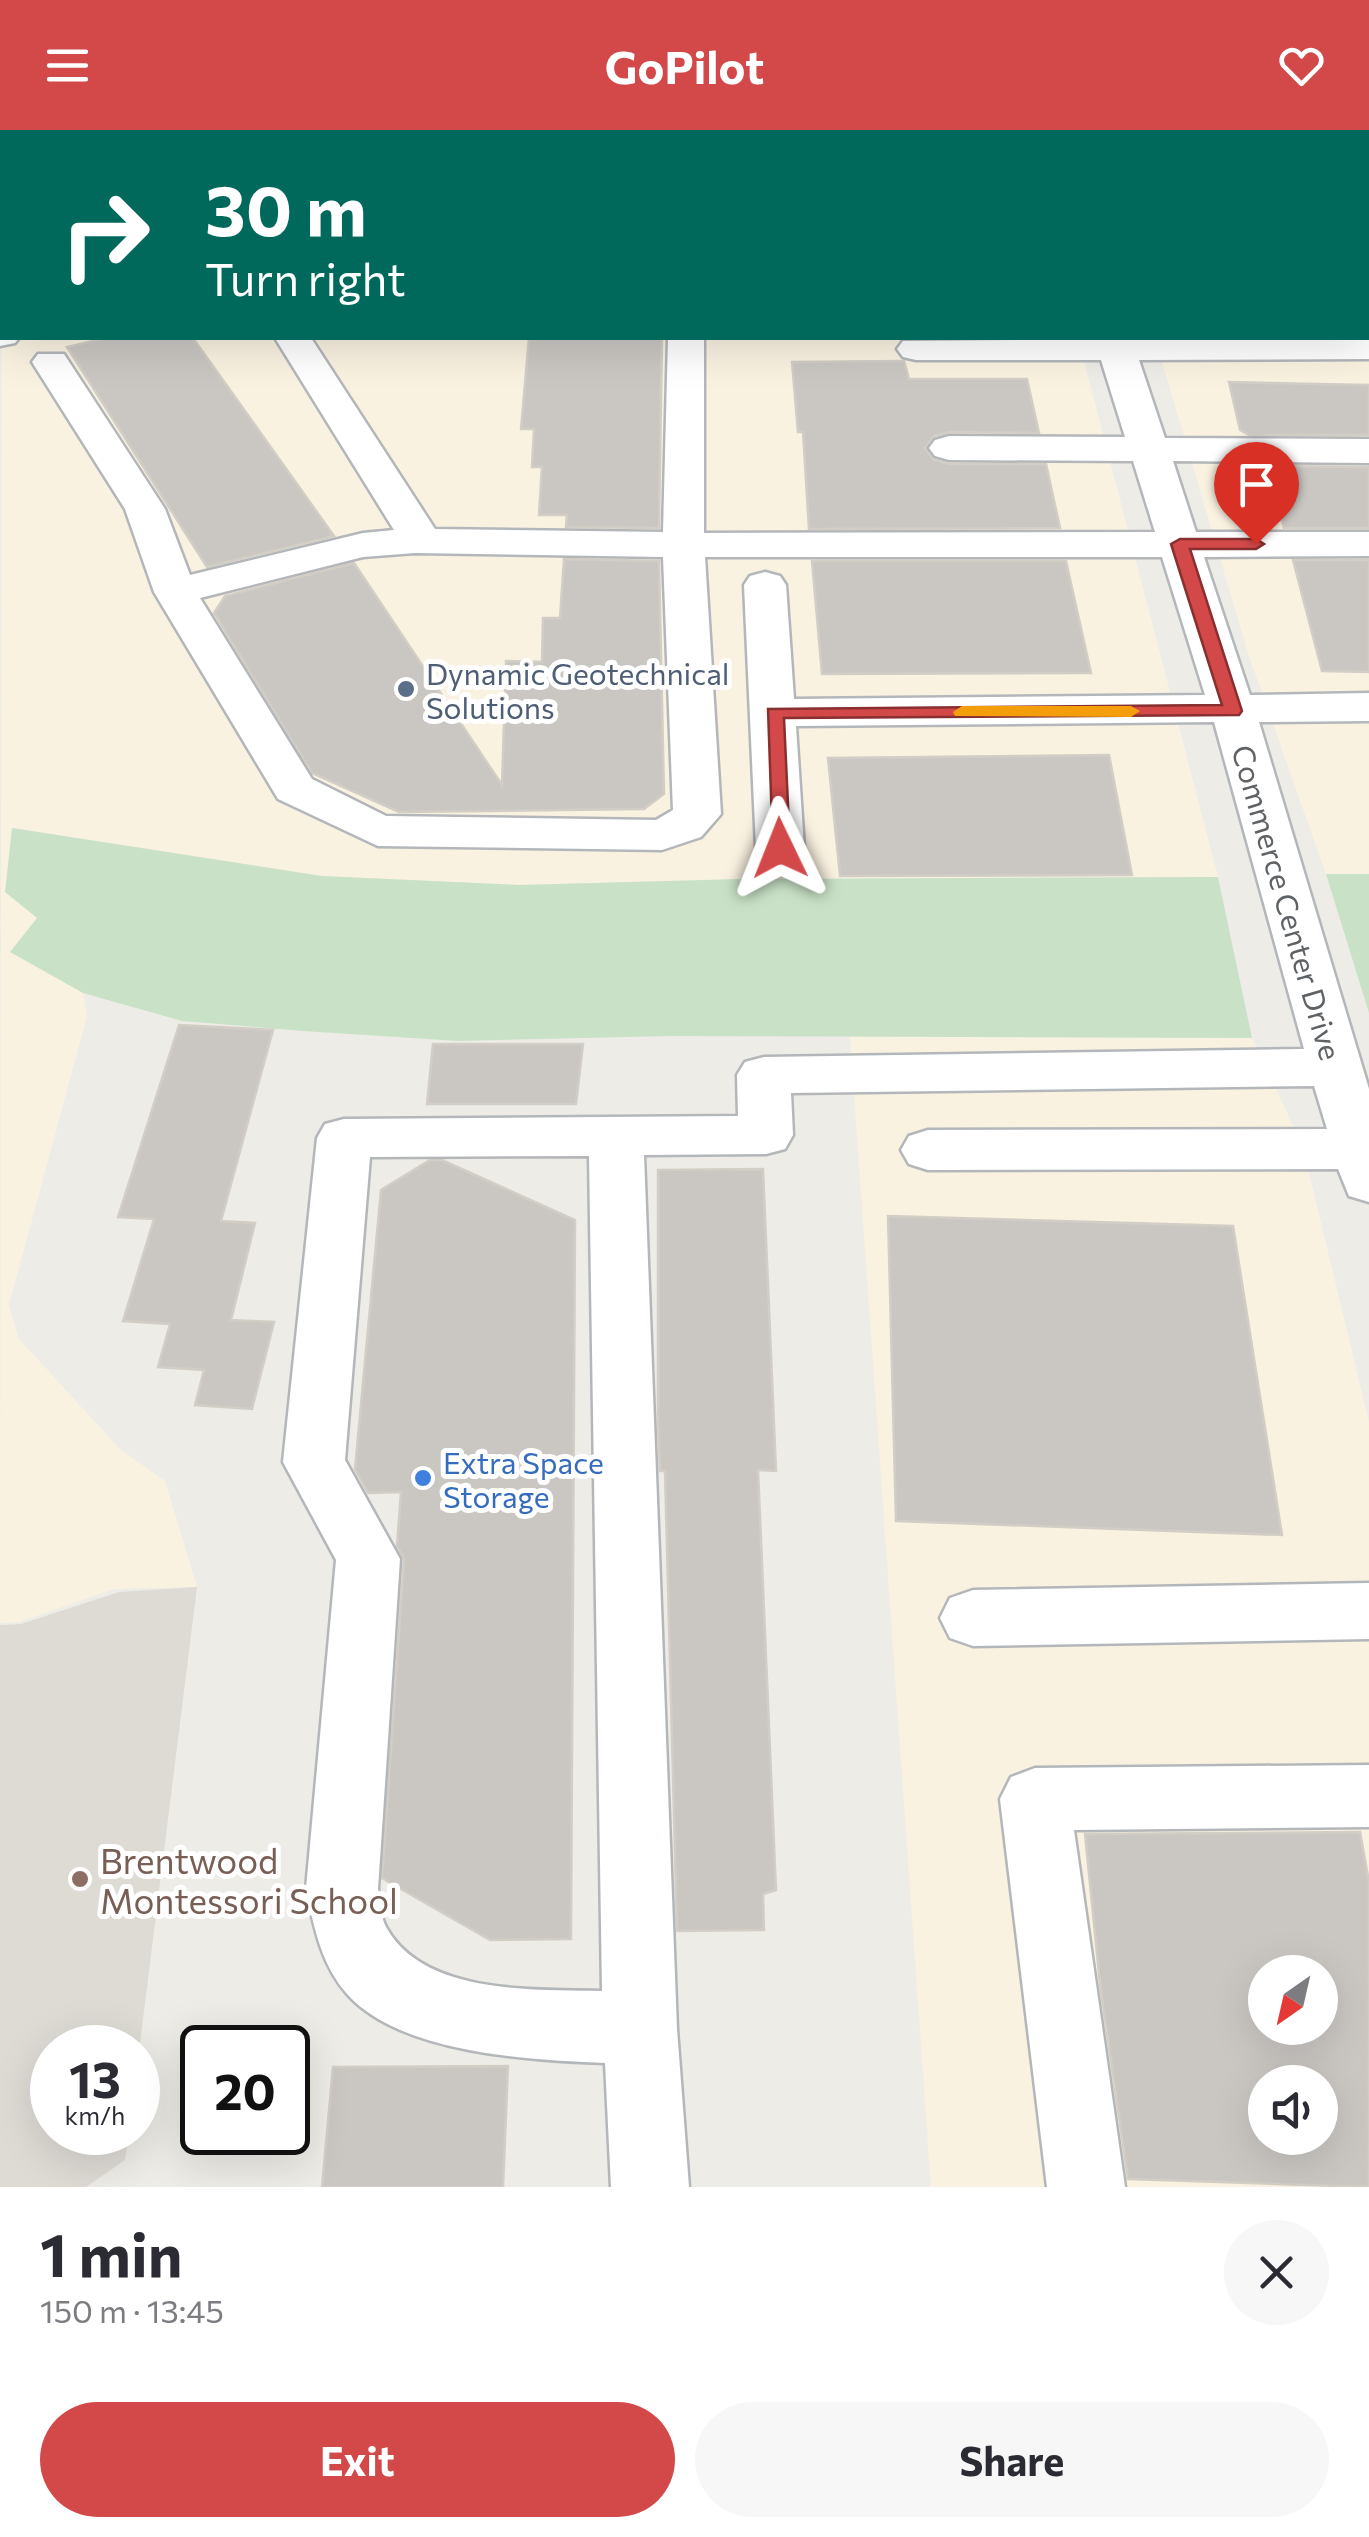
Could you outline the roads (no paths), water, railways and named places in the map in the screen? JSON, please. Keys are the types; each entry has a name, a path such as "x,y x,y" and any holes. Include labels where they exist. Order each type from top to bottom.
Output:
{"street":[{"path":"294,340 422,541"},
{"path":"52,362 145,509 175,592 295,789 378,831 662,835 684,826 697,814 683,545 686,340"},
{"path":"916,349 1115,342 1369,348"},
{"name":"Commerce Center Drive","path":"1115,342 1345,1057 1364,1166"},
{"path":"948,448 1369,451"},
{"path":"175,592 363,545 422,541 683,545 1369,544"},
{"path":"765,585 780,848"},
{"path":"775,713 1369,707"},
{"path":"640,2029 458,2015 410,1996 379,1974 354,1943 342,1889 368,1559 314,1462 344,1138 766,1134 764,1075 1345,1057"},
{"path":"616,1136 640,2029 650,2187"},
{"path":"928,1150 1364,1166"},
{"path":"973,1618 1369,1611"},
{"path":"1086,2187 1035,1799 1369,1796"}],"place":[{"name":"Dynamic Geotechnical Solutions","path":"406,689"},
{"name":"Extra Space Storage","path":"423,1478"},
{"name":"Brentwood Montessori School","path":"80,1879"}]}
